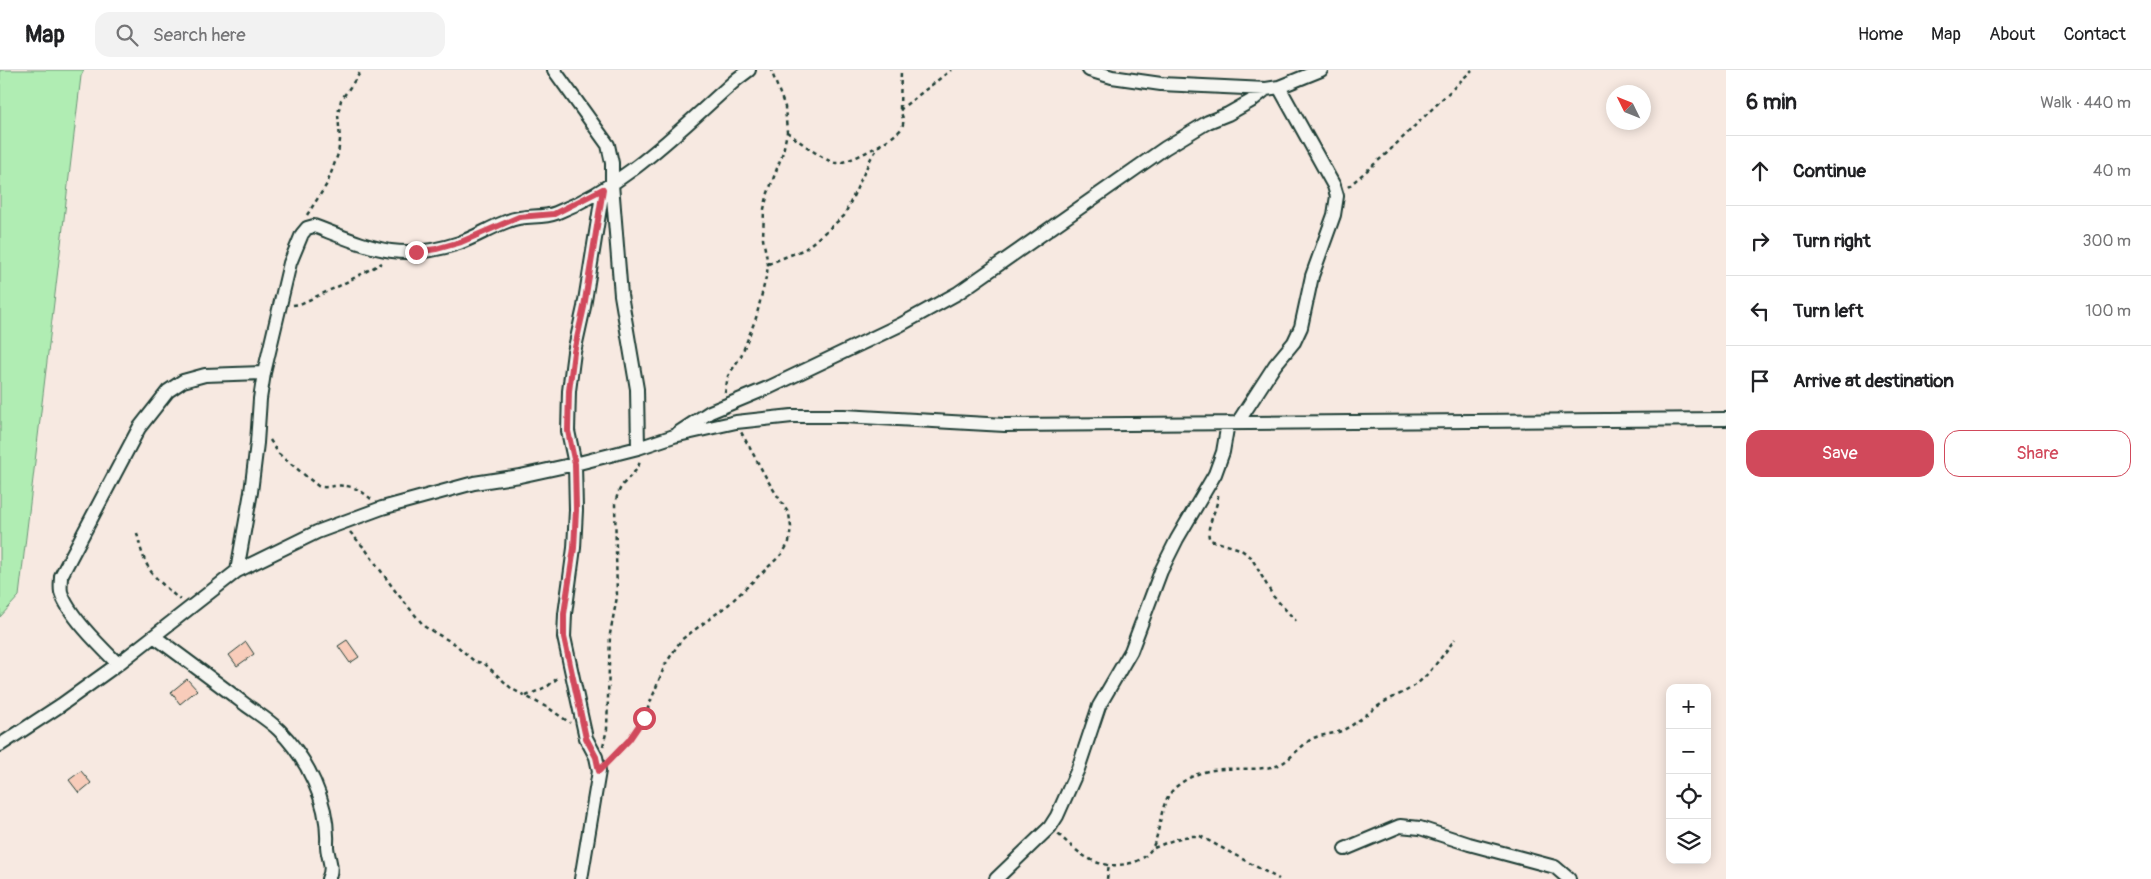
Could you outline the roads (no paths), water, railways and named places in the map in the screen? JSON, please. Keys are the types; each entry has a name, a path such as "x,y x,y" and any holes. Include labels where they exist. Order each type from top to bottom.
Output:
{"street":[{"path":"554,70 608,145 612,163 574,352 569,391 568,431 575,464 574,548 564,614 564,637 586,738 596,757 599,771 581,879"},
{"path":"237,571 249,510 264,373 294,254 302,234 308,228 314,226 374,249 407,252 436,249 461,242 519,217 554,214 607,187 632,171 736,79 749,70"},
{"path":"1089,70 1112,77 1161,84 1272,88"},
{"path":"674,436 710,412 770,387 900,325 958,294 1165,148 1208,122 1228,114 1272,88 1321,70"},
{"path":"996,879 1058,816 1078,769 1099,706 1131,650 1161,571 1176,539 1215,474 1233,423 1294,342 1302,327 1312,276 1334,215 1337,196 1334,186 1272,88"},
{"path":"607,187 621,295 638,389 638,448"},
{"path":"118,664 84,627 67,603 61,591 61,576 139,428 168,392 183,381 205,375 264,373"},
{"path":"0,745 61,705 155,637 237,571 340,522 382,508 474,483 520,476 575,464 638,448 674,436 736,422 792,416 844,416 1005,424 1726,419"},
{"path":"155,637 278,729 300,756 315,786 326,819 327,852 332,868 328,879"},
{"path":"1345,849 1400,826 1420,828 1555,867 1569,879"}]}
